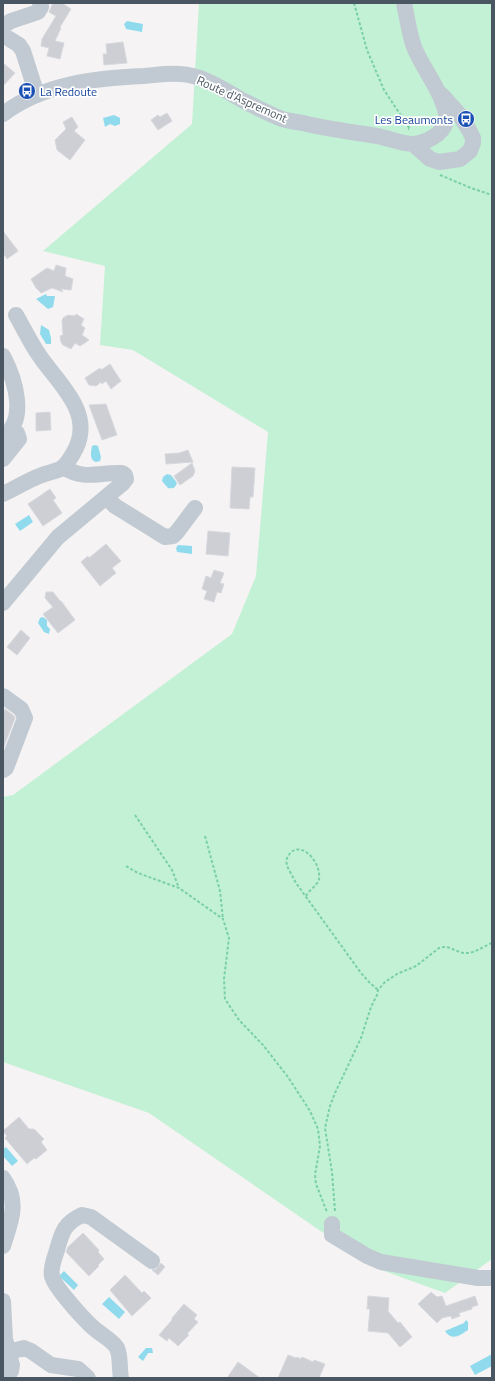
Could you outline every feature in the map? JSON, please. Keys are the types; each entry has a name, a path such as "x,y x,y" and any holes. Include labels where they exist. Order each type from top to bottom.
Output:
{"street":[{"path":"3,26 11,21 38,12 41,7 40,3"},
{"path":"404,3 414,46 423,66 442,100 446,114 444,125 465,131 473,138"},
{"path":"3,35 19,45 23,51 37,95"},
{"name":"Route d'Aspremont","path":"3,114 24,100 37,95 64,86 95,79 181,74 201,79 283,119 312,126 384,138 406,144 413,144 432,138 444,125"},
{"path":"413,144 430,159 439,162 450,160 457,161 467,154 472,147 473,138 469,130 459,114 437,90"},
{"path":"432,138 442,155 450,160"},
{"path":"3,494 42,475 57,471 63,467 69,461 79,441 81,431 81,419 72,400 36,352 16,314"},
{"path":"3,356 9,369 17,398 18,410 16,420 8,433"},
{"path":"3,459 18,439 17,433 8,433"},
{"path":"3,603 58,537 126,479 125,474 117,472 97,475 80,475 63,467"},
{"path":"106,497 115,506 166,537 173,536 195,508"},
{"path":"3,696 21,709 25,718 6,768 3,770"},
{"path":"3,1178 10,1190 13,1207 3,1246"},
{"path":"121,1378 119,1353 116,1346 86,1322 56,1285 52,1276 53,1264 61,1235 66,1225 74,1218 82,1214 91,1217 152,1261"},
{"path":"334,1220 332,1235 367,1256 382,1262 478,1278 492,1278"},
{"path":"3,1301 5,1339 12,1364 11,1371 4,1378"},
{"path":"9,1352 24,1348 51,1365 78,1369 88,1378"}],"path":[{"path":"354,3 367,50 384,90 410,129 404,130"},
{"path":"135,815 172,870 179,888"},
{"path":"204,836 220,891 223,918 229,938 224,979 225,999 239,1020 263,1045 288,1077 310,1111 318,1129 320,1146 315,1175 316,1184 334,1220"},
{"path":"306,896 317,883 319,878 318,872 311,856 306,851 296,850 291,852 286,861 296,883 362,973 378,990"},
{"path":"126,866 138,873 179,888 223,918"},
{"path":"334,1220 332,1172 325,1128 330,1106 361,1038 378,990 385,982 397,974 416,966 439,948 444,946 456,952 466,954 492,943"}],"green space":[{"path":"199,3 492,3 492,1259 445,1293 373,1267 149,1113 3,1062 3,797 13,795 232,634 256,576 268,432 133,350 100,345 105,266 43,251 192,124"}],"water":[{"path":"127,21 143,24 142,32 126,29 124,24"},
{"path":"114,115 120,118 120,124 115,126 110,124 105,127 103,118"},
{"path":"46,294 47,296 55,296 53,307 48,309 36,299"},
{"path":"41,325 49,330 51,344 46,344 40,334"},
{"path":"92,446 98,446 101,457 100,461 96,462 92,460 91,456"},
{"path":"167,474 171,475 177,483 174,488 168,488 162,481 163,477"},
{"path":"29,515 33,522 20,531 15,524"},
{"path":"178,545 192,546 192,554 177,552 176,548"},
{"path":"43,617 47,620 47,626 50,629 49,634 44,632 38,623 40,618"},
{"path":"6,1147 18,1161 12,1166 3,1156 3,1149"},
{"path":"64,1271 78,1285 74,1290 59,1276"},
{"path":"109,1297 125,1312 119,1319 102,1304"},
{"path":"466,1320 468,1322 468,1330 462,1334 453,1337 445,1331 464,1323"},
{"path":"146,1348 152,1348 153,1353 148,1353 143,1361 138,1357"},
{"path":"492,1354 492,1366 475,1375 470,1366"}],"building":[{"path":"53,3 62,3 71,9 60,27 61,28 55,41 64,43 60,59 47,56 49,48 41,46 42,39 56,16 49,12"},
{"path":"123,42 127,63 104,65 103,54 107,54 106,44"},
{"path":"3,63 15,73 3,86"},
{"path":"167,113 172,121 158,130 151,120 158,115 160,117"},
{"path":"72,117 78,127 74,131 85,140 70,160 57,150 55,140 66,129 63,122"},
{"path":"3,231 18,251 7,259 3,253"},
{"path":"56,265 66,268 65,276 73,279 71,290 61,289 63,292 52,288 41,293 31,279 47,268 54,271"},
{"path":"76,314 84,319 81,325 85,328 82,335 89,340 80,346 75,343 71,349 63,345 61,342 60,336 63,335 62,321 63,318 68,315 75,316"},
{"path":"110,364 121,381 111,389 106,381 102,384 101,382 96,386 89,385 85,378 100,368 101,370"},
{"path":"106,404 117,435 102,440 89,405"},
{"path":"50,412 51,430 36,431 36,413"},
{"path":"188,450 193,462 166,464 165,454 179,453"},
{"path":"192,463 195,471 193,476 180,485 174,476"},
{"path":"232,467 255,468 253,497 250,497 249,509 230,508"},
{"path":"50,489 56,498 53,500 62,513 43,526 28,504"},
{"path":"208,531 230,533 228,556 206,554"},
{"path":"106,544 121,561 112,568 116,573 100,586 81,562 88,556 89,558"},
{"path":"214,570 224,573 220,583 224,584 221,593 217,592 214,602 204,599 207,591 202,589 206,576 211,578"},
{"path":"46,592 53,592 75,620 58,633 43,614 53,607 45,598"},
{"path":"21,630 30,638 17,655 7,647"},
{"path":"5,709 15,718 3,749 3,714"},
{"path":"19,1117 29,1129 34,1129 44,1139 41,1142 47,1150 27,1164 5,1138 7,1136 3,1131"},
{"path":"83,1233 99,1250 98,1252 104,1259 89,1276 66,1252 68,1247"},
{"path":"161,1263 165,1267 158,1275 152,1270 156,1269"},
{"path":"125,1275 142,1293 144,1291 151,1298 132,1316 110,1290"},
{"path":"431,1292 437,1297 442,1296 446,1306 475,1296 478,1305 472,1307 472,1309 459,1313 460,1316 452,1319 451,1316 442,1318 437,1323 418,1304"},
{"path":"368,1296 389,1298 388,1311 398,1323 400,1322 412,1337 400,1347 388,1333 368,1331 370,1309 367,1309"},
{"path":"184,1304 197,1315 194,1319 198,1322 187,1334 189,1335 178,1346 169,1338 167,1341 159,1335"},
{"path":"288,1355 301,1359 302,1357 313,1362 314,1360 325,1364 319,1378 278,1378"},
{"path":"238,1362 260,1378 227,1378"}],"place":[{"name":"La Redoute","path":"27,91"},
{"name":"Les Beaumonts","path":"466,119"}]}
